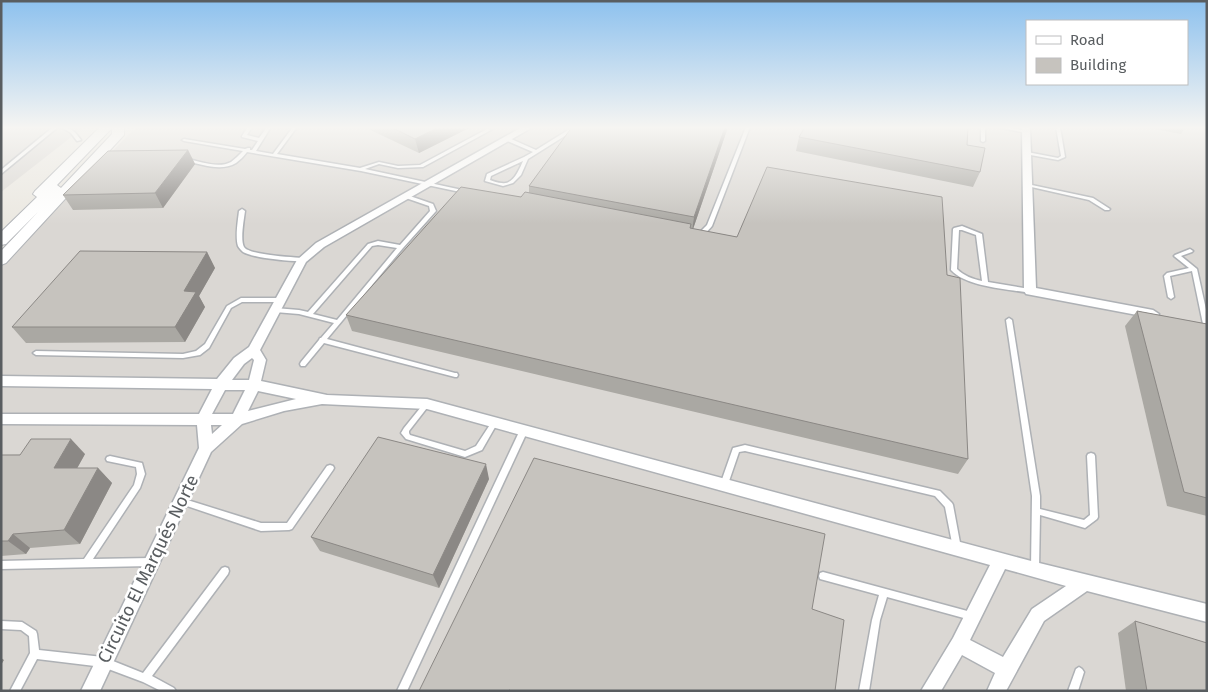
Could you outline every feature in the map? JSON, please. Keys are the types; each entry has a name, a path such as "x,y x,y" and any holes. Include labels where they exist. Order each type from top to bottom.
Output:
{"main road":[{"path":"32,202 64,159"},
{"path":"1,232 75,159"},
{"path":"1,241 84,159"},
{"path":"1,260 95,159"}],"street":[{"path":"206,448 203,419 222,383 239,361 254,350 302,260 320,245 471,159"},
{"path":"1028,159 1030,291 1168,317"},
{"name":"Circuito El Marqués Norte","path":"90,691 206,448 237,420 254,385 260,360 254,350"},
{"path":"1,381 222,383 254,385 327,400 427,404 1035,570 1207,613"},
{"path":"1,419 237,420 284,406 327,400"},
{"path":"930,691 959,644 1001,560"},
{"path":"996,691 1006,669 1038,615 1086,582"},
{"path":"959,644 1006,669"}],"lane":[{"path":"1,173 17,159"},
{"path":"182,159 226,165 236,159"},
{"path":"303,159 470,193"},
{"path":"361,170 379,163 398,167 421,166 434,159"},
{"path":"523,159 489,175 487,180 502,185 509,183 522,171 526,159"},
{"path":"692,236 703,232 709,226 735,159"},
{"path":"1029,185 1091,199 1107,209"},
{"path":"303,364 433,210 431,205 404,196"},
{"path":"242,211 240,246 244,250 253,254 302,260"},
{"path":"985,282 979,234 962,228 956,229 954,270 956,273 985,282 1030,291"},
{"path":"309,315 370,245 378,243 401,247"},
{"path":"1190,251 1177,256 1194,269 1203,324"},
{"path":"1171,297 1167,276 1194,269"},
{"path":"36,353 183,356 198,354 207,346 229,307 241,300 281,300"},
{"path":"275,310 309,315 337,322"},
{"path":"1009,320 1036,496 1035,570"},
{"path":"322,340 455,376"},
{"path":"427,404 405,433 408,436 465,454 479,448 495,422"},
{"path":"402,691 524,430"},
{"path":"724,485 736,450 745,448 937,493 949,505 957,548"},
{"path":"1036,511 1085,524 1090,522 1094,517 1091,456"},
{"path":"86,563 137,486 141,474 139,465 110,459"},
{"path":"181,501 261,527 289,526 330,468"},
{"path":"1,565 151,562"},
{"path":"145,678 226,571"},
{"path":"823,576 972,617"},
{"path":"864,691 876,620 884,592"},
{"path":"1,625 22,626 34,634 34,654 15,691"},
{"path":"34,654 103,662 145,678 171,691"},
{"path":"1073,691 1079,672"}],"shaded area":[{"path":"1,159 43,159 1,192"},
{"path":"105,159 1207,159 1207,691 1,691 1,266"}],"building":[{"path":"100,159 181,159 155,193 63,195"},
{"path":"548,159 714,159 694,217 529,186"},
{"path":"914,159 983,159 980,172"},
{"path":"767,167 942,197 947,275 960,278 968,459 346,315 461,187 521,197 525,192 691,224 690,228 737,237"},
{"path":"80,251 207,252 184,291 196,292 175,327 12,327"},
{"path":"1137,311 1207,324 1207,498 1184,492"},
{"path":"378,437 486,464 433,575 311,537"},
{"path":"31,439 71,439 54,468 98,468 64,530 13,534 8,541 1,541 1,455 20,455"},
{"path":"534,458 825,534 812,609 844,620 835,691 419,691"},
{"path":"1135,621 1207,643 1207,691 1147,691"}]}
